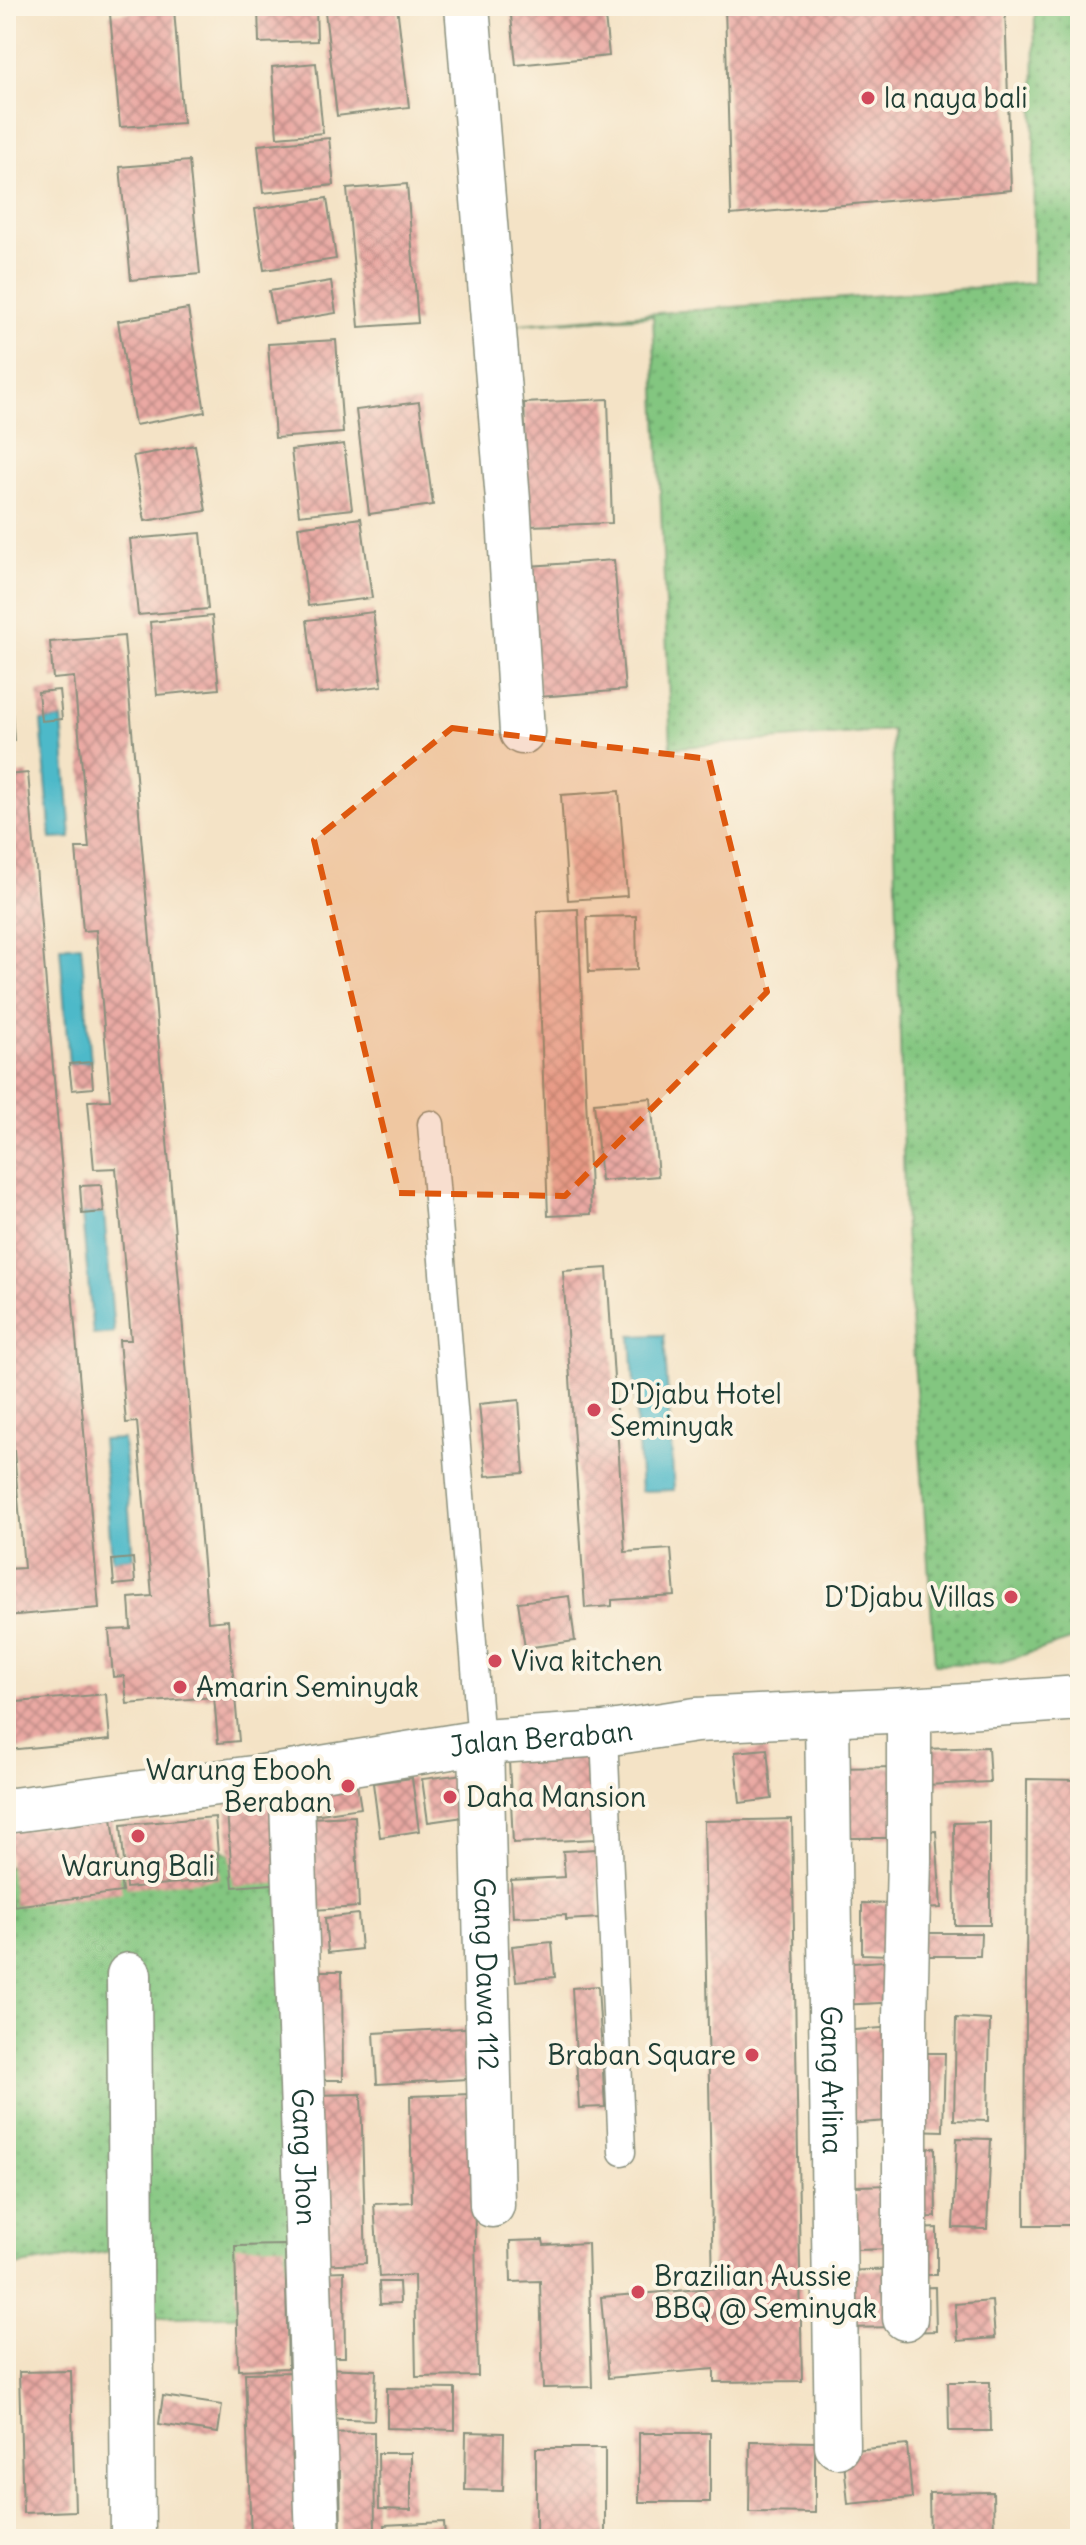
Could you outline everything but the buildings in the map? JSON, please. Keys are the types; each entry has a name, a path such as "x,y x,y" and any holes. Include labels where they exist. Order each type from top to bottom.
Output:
{"street":[{"path":"467,6 508,500 522,732"},
{"name":"Jalan Beraban","path":"6,1811 291,1773 481,1742 604,1734 696,1720 1080,1698"},
{"path":"905,2318 909,1710"},
{"name":"Gang Arlina","path":"827,1714 837,2446"},
{"name":"Gang Dawa 112","path":"481,1742 492,2205"},
{"name":"Gang Jhon","path":"291,1773 318,2539"},
{"path":"129,1975 133,2539"}],"lane":[{"path":"431,1124 481,1742"},
{"path":"604,1734 622,2152"}],"highlighted area":[{"path":"452,728 709,759 767,992 565,1196 399,1193 314,840"}],"green space":[{"path":"1035,6 1080,6 1080,1637 998,1663 935,1664 905,1230 892,730 671,748 653,316 508,325 1033,283"},
{"path":"215,1846 255,1868 304,1868 307,2314 132,2318 131,2248 7,2267 6,2283 6,1867"}],"water":[{"path":"62,719 71,838 51,839 41,721"},
{"path":"81,945 91,1062 69,1064 60,947"},
{"path":"104,1212 114,1333 93,1335 82,1214"},
{"path":"664,1335 674,1490 641,1491 631,1336"},
{"path":"123,1439 133,1558 112,1560 102,1440"}],"place":[{"name":"la naya bali","path":"868,98"},
{"name":"D'Djabu Hotel Seminyak","path":"594,1410"},
{"name":"D'Djabu Villas","path":"1011,1597"},
{"name":"Viva kitchen","path":"495,1661"},
{"name":"Amarin Seminyak","path":"180,1687"},
{"name":"Warung Ebooh Beraban","path":"348,1786"},
{"name":"Daha Mansion","path":"450,1797"},
{"name":"Warung Bali","path":"138,1836"},
{"name":"Braban Square","path":"752,2055"},
{"name":"Brazilian Aussie BBQ @ Seminyak","path":"638,2292"}]}
